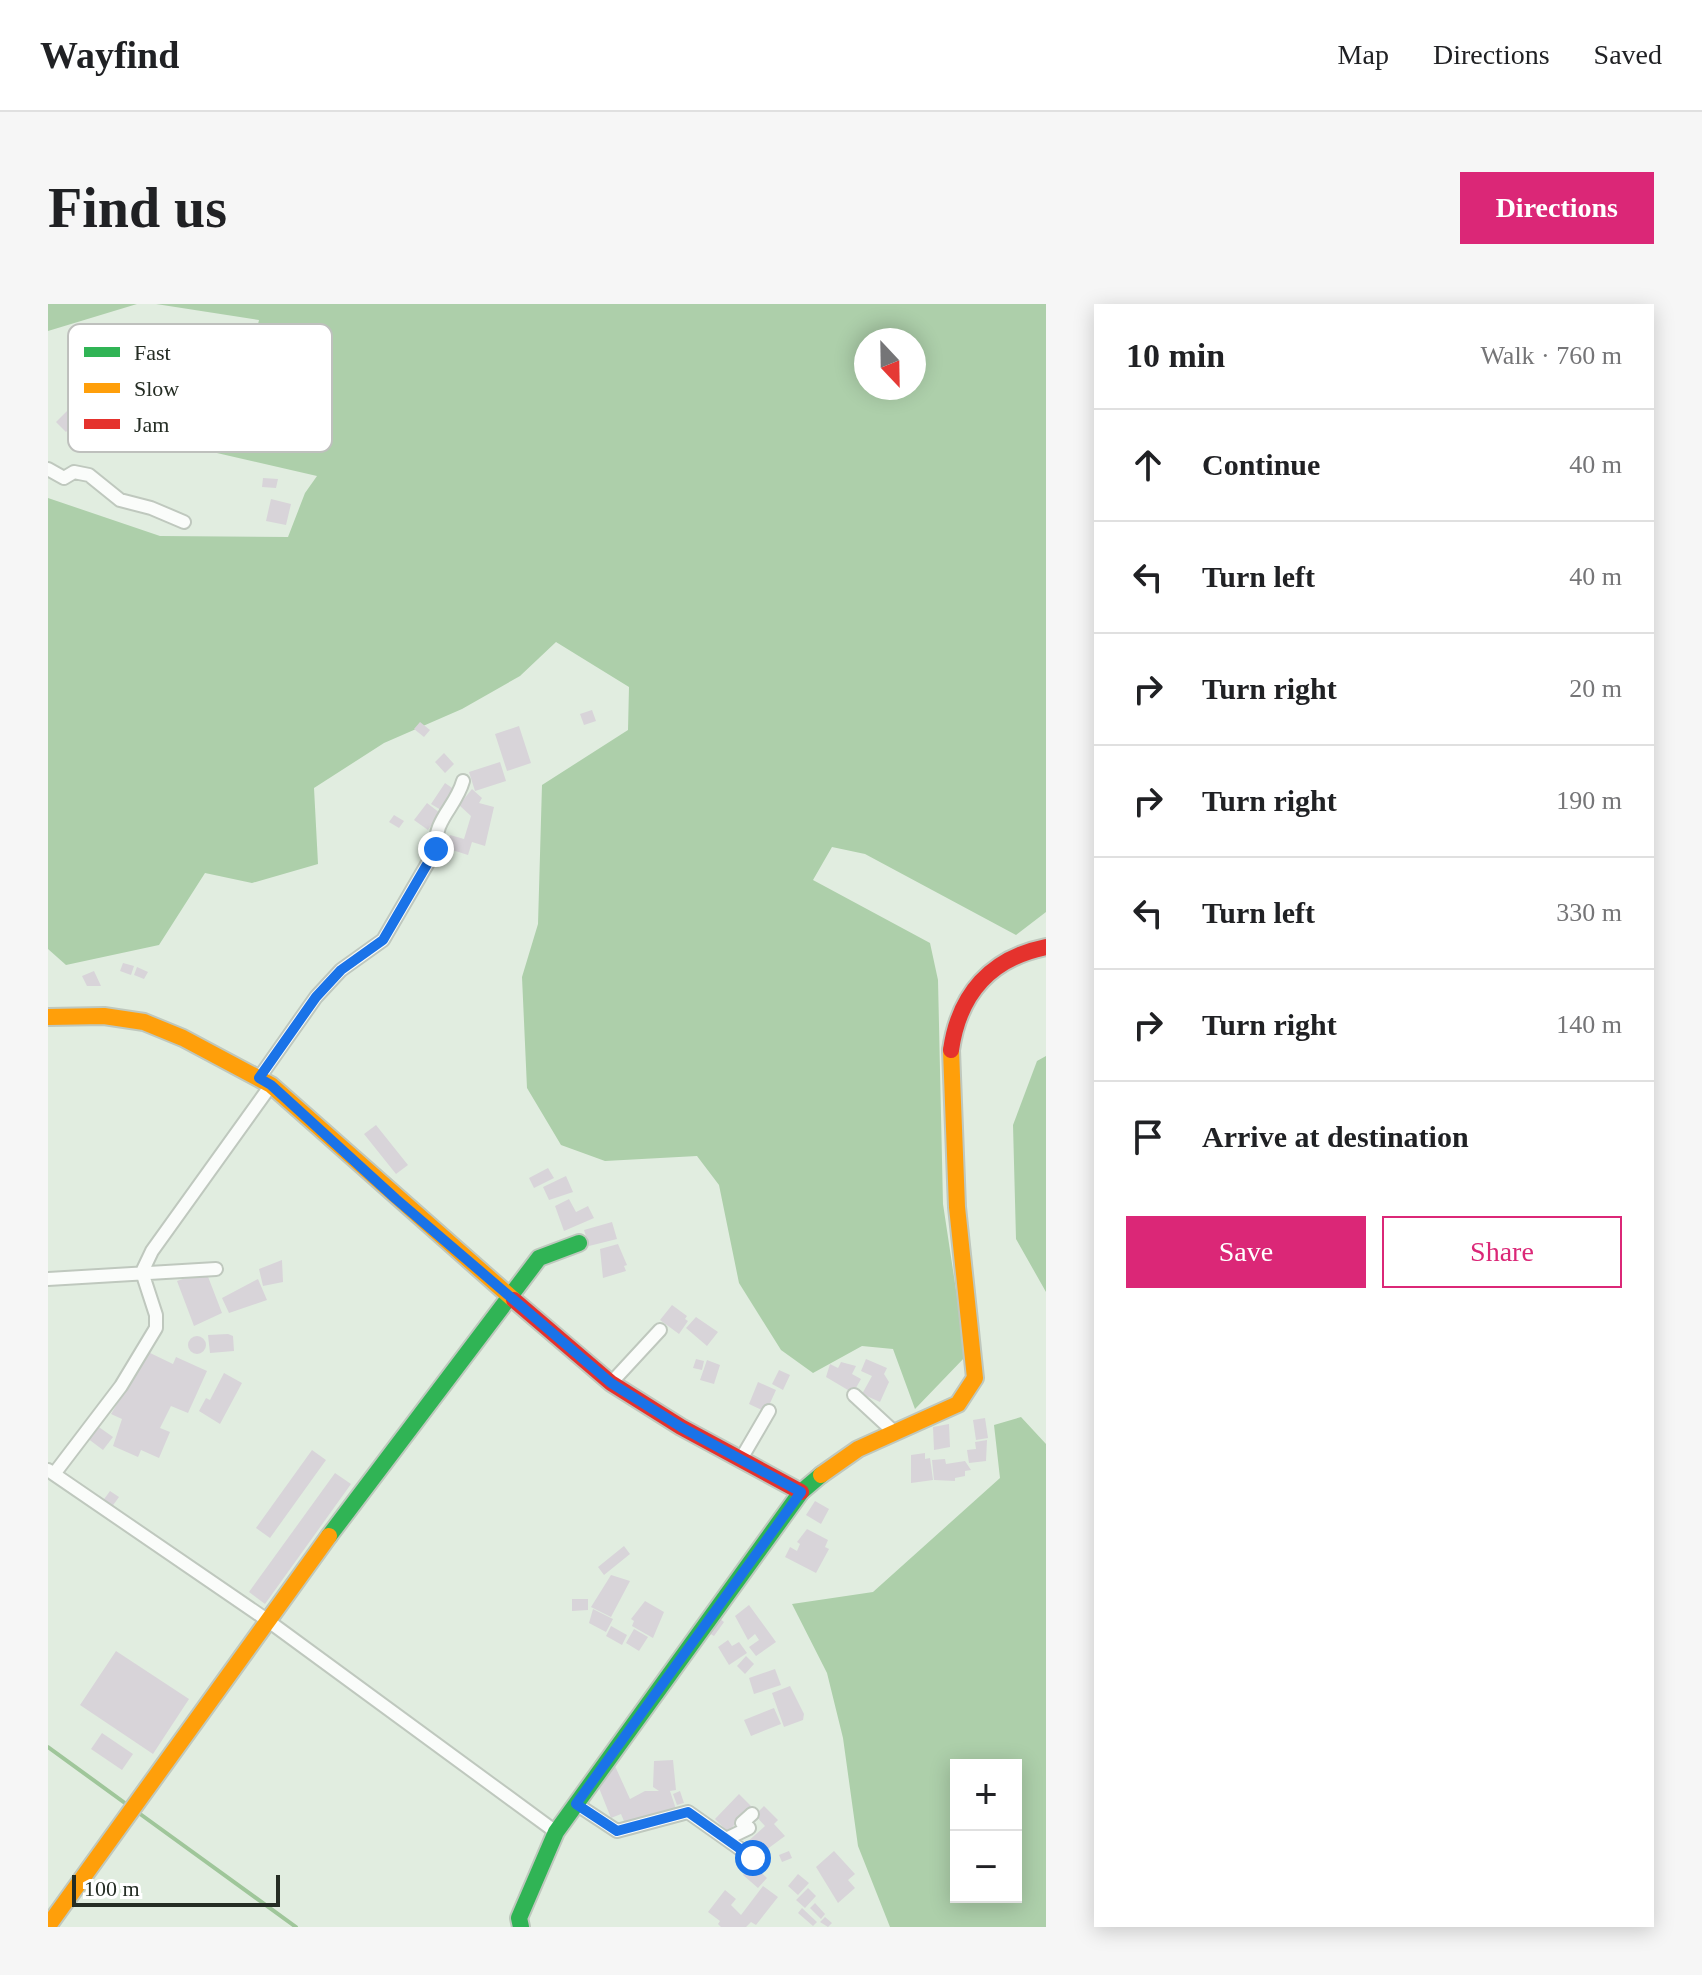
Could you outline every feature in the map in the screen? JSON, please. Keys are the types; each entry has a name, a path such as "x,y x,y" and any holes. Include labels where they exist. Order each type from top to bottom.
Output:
{"street":[{"path":"48,469 64,478 74,472 89,475 120,500 151,508 184,522"},
{"path":"463,781 460,794 434,832 436,849 383,940 341,970 316,997 265,1082 152,1251 142,1272 156,1315 156,1328 121,1386 51,1472 267,1620 556,1832"},
{"path":"521,1927 519,1918 556,1832 801,1492 833,1464 893,1431 958,1404 975,1378 957,1207 951,1047 973,987 1021,952 1046,947"},
{"path":"48,1017 104,1016 144,1022 183,1038 265,1082 507,1296 611,1383 801,1492"},
{"path":"48,1926 267,1620 507,1296 539,1258 579,1243"},
{"path":"48,1279 216,1269"},
{"path":"611,1383 660,1330"},
{"path":"854,1395 893,1431"},
{"path":"741,1459 769,1411"},
{"path":"576,1804 617,1831 688,1812 753,1858"},
{"path":"726,1839 749,1828 742,1823 752,1814"}],"green space":[{"path":"48,304 137,304 68,324 48,331"},
{"path":"156,304 1046,304 1046,912 1016,935 865,854 832,847 813,880 930,943 938,980 943,1204 966,1356 915,1409 893,1349 862,1346 813,1373 781,1350 739,1283 719,1185 697,1156 605,1161 561,1145 527,1088 522,977 538,924 542,785 628,730 629,687 556,642 520,676 462,709 384,743 314,788 318,864 252,883 205,873 159,945 66,965 48,949 48,498 160,536 288,537 305,493 317,476 213,452 332,452 332,324 258,324 259,320"},
{"path":"1046,1056 1046,1292 1016,1239 1013,1125 1037,1061"},
{"path":"1021,1417 1046,1444 1046,1927 890,1927 858,1846 843,1738 827,1673 792,1604 873,1592 1000,1478 994,1425"}],"building":[{"path":"68,410 66,432 56,422"},
{"path":"263,478 278,479 276,488 262,487"},
{"path":"271,499 291,504 286,525 266,521"},
{"path":"592,710 596,721 584,725 580,714"},
{"path":"420,722 430,730 424,737 414,729"},
{"path":"519,726 531,763 507,771 495,734"},
{"path":"444,753 454,764 445,773 435,762"},
{"path":"500,762 506,781 475,791 469,772"},
{"path":"445,783 455,790 441,810 431,804"},
{"path":"472,789 482,798 479,803 494,807 485,846 472,842 468,855 446,848 450,835 464,839 471,816 459,805"},
{"path":"427,803 440,813 428,830 414,820"},
{"path":"394,815 404,821 399,828 389,822"},
{"path":"123,963 134,966 131,975 120,971"},
{"path":"137,967 148,972 144,979 134,975"},
{"path":"94,971 101,986 87,986 82,976"},
{"path":"376,1125 408,1165 396,1174 364,1134"},
{"path":"548,1168 554,1178 534,1188 529,1178"},
{"path":"566,1176 573,1192 549,1200 543,1187"},
{"path":"569,1199 576,1212 588,1206 594,1218 564,1231 555,1206"},
{"path":"612,1222 617,1239 589,1246 584,1230"},
{"path":"618,1244 627,1265 624,1266 626,1271 603,1278 600,1249"},
{"path":"282,1260 283,1282 263,1286 259,1269"},
{"path":"200,1273 207,1274 222,1313 194,1326 177,1281"},
{"path":"258,1279 267,1300 229,1313 222,1298"},
{"path":"672,1305 687,1316 685,1319 688,1321 679,1334 660,1320"},
{"path":"696,1317 718,1332 707,1346 686,1328"},
{"path":"208,1335 233,1336 234,1351 210,1353"},
{"path":"197,1336 206,1345 197,1354 188,1345"},
{"path":"148,1352 173,1364 176,1357 207,1371 188,1413 171,1406 160,1428 170,1432 159,1458 141,1450 138,1457 113,1446 122,1419 111,1414"},
{"path":"696,1359 704,1361 702,1370 693,1368"},
{"path":"866,1359 887,1368 884,1374 889,1382 880,1402 862,1394 872,1376 861,1371"},
{"path":"707,1360 720,1365 714,1384 700,1380"},
{"path":"841,1362 856,1366 852,1374 861,1379 853,1393 826,1377 830,1364 838,1368"},
{"path":"779,1370 790,1375 783,1390 772,1384"},
{"path":"224,1373 242,1383 220,1424 199,1411 206,1398 210,1400"},
{"path":"758,1382 776,1390 766,1412 749,1404"},
{"path":"985,1418 988,1438 976,1440 973,1420"},
{"path":"949,1424 950,1447 934,1450 933,1427"},
{"path":"96,1425 113,1437 103,1450 87,1438"},
{"path":"987,1440 986,1461 969,1463 967,1450 976,1449 975,1442"},
{"path":"312,1450 326,1460 270,1538 256,1528"},
{"path":"925,1453 925,1459 930,1458 933,1480 911,1483 911,1455"},
{"path":"945,1459 946,1464 965,1461 971,1470 965,1471 965,1476 955,1478 955,1481 934,1480 932,1460"},
{"path":"335,1473 351,1484 265,1604 249,1592"},
{"path":"110,1491 119,1497 111,1508 102,1502"},
{"path":"815,1501 829,1509 821,1524 806,1515"},
{"path":"807,1529 828,1540 825,1547 829,1549 816,1573 785,1557 790,1547 797,1551 800,1544 797,1542"},
{"path":"624,1546 630,1554 604,1575 598,1567"},
{"path":"611,1575 630,1581 611,1617 591,1607"},
{"path":"572,1599 588,1599 588,1610 572,1611"},
{"path":"645,1601 664,1612 653,1638 632,1626 634,1621 631,1619"},
{"path":"749,1605 776,1642 756,1656 749,1647 759,1640 755,1634 748,1640 735,1616"},
{"path":"593,1609 613,1619 606,1632 589,1623"},
{"path":"718,1617 724,1622 714,1636 707,1632"},
{"path":"611,1626 627,1635 622,1645 606,1636"},
{"path":"634,1629 648,1637 639,1651 626,1643"},
{"path":"728,1640 732,1646 739,1642 747,1653 729,1665 718,1647"},
{"path":"116,1651 189,1699 153,1754 80,1705"},
{"path":"746,1656 754,1664 745,1674 737,1666"},
{"path":"775,1669 781,1685 754,1694 749,1678"},
{"path":"790,1686 804,1714 803,1720 784,1727 772,1693"},
{"path":"774,1708 781,1724 751,1736 744,1720"},
{"path":"102,1733 133,1754 122,1770 91,1749"},
{"path":"673,1760 676,1790 670,1791 676,1809 626,1826 621,1814 611,1818 597,1783 603,1770 615,1766 630,1799 645,1791 659,1791 653,1787 654,1761"},
{"path":"680,1791 684,1803 677,1805 673,1794"},
{"path":"739,1794 751,1806 728,1832 715,1819"},
{"path":"764,1806 778,1820 774,1824 785,1836 758,1856 746,1843 765,1826 755,1815"},
{"path":"789,1851 792,1858 782,1862 779,1855"},
{"path":"834,1851 855,1874 848,1880 855,1888 838,1903 816,1867"},
{"path":"752,1864 767,1878 758,1888 743,1875"},
{"path":"798,1874 809,1883 798,1895 788,1886"},
{"path":"763,1886 778,1897 756,1925 751,1922 746,1927 721,1927 718,1924 720,1921 708,1912 725,1890 736,1899 731,1905 741,1915"},
{"path":"808,1888 816,1896 805,1908 796,1900"},
{"path":"815,1903 825,1914 821,1919 810,1908"},
{"path":"802,1908 817,1922 813,1926 798,1913"},
{"path":"825,1917 832,1923 828,1927 820,1922"}],"waterway":[{"path":"48,1747 129,1806"},
{"path":"136,1811 296,1927"}],"traffic: fast":[{"path":"329,1536 539,1258 579,1243"},
{"path":"521,1927 519,1918 556,1832 801,1492 821,1475"}],"traffic: slow":[{"path":"48,1017 104,1016 144,1022 183,1038 271,1085 514,1300"},
{"path":"821,1475 858,1449 958,1404 975,1378 957,1207 951,1050"},
{"path":"48,1926 329,1536"}],"traffic: jam":[{"path":"951,1050 961,1012 981,982 1009,960 1046,947"},
{"path":"514,1300 611,1383 681,1427 801,1492"}],"route":[{"path":"436,849 383,940 341,970 316,997 259,1078 271,1085 396,1199 611,1383 681,1427 801,1492 576,1804 617,1831 688,1812 753,1858"}]}
